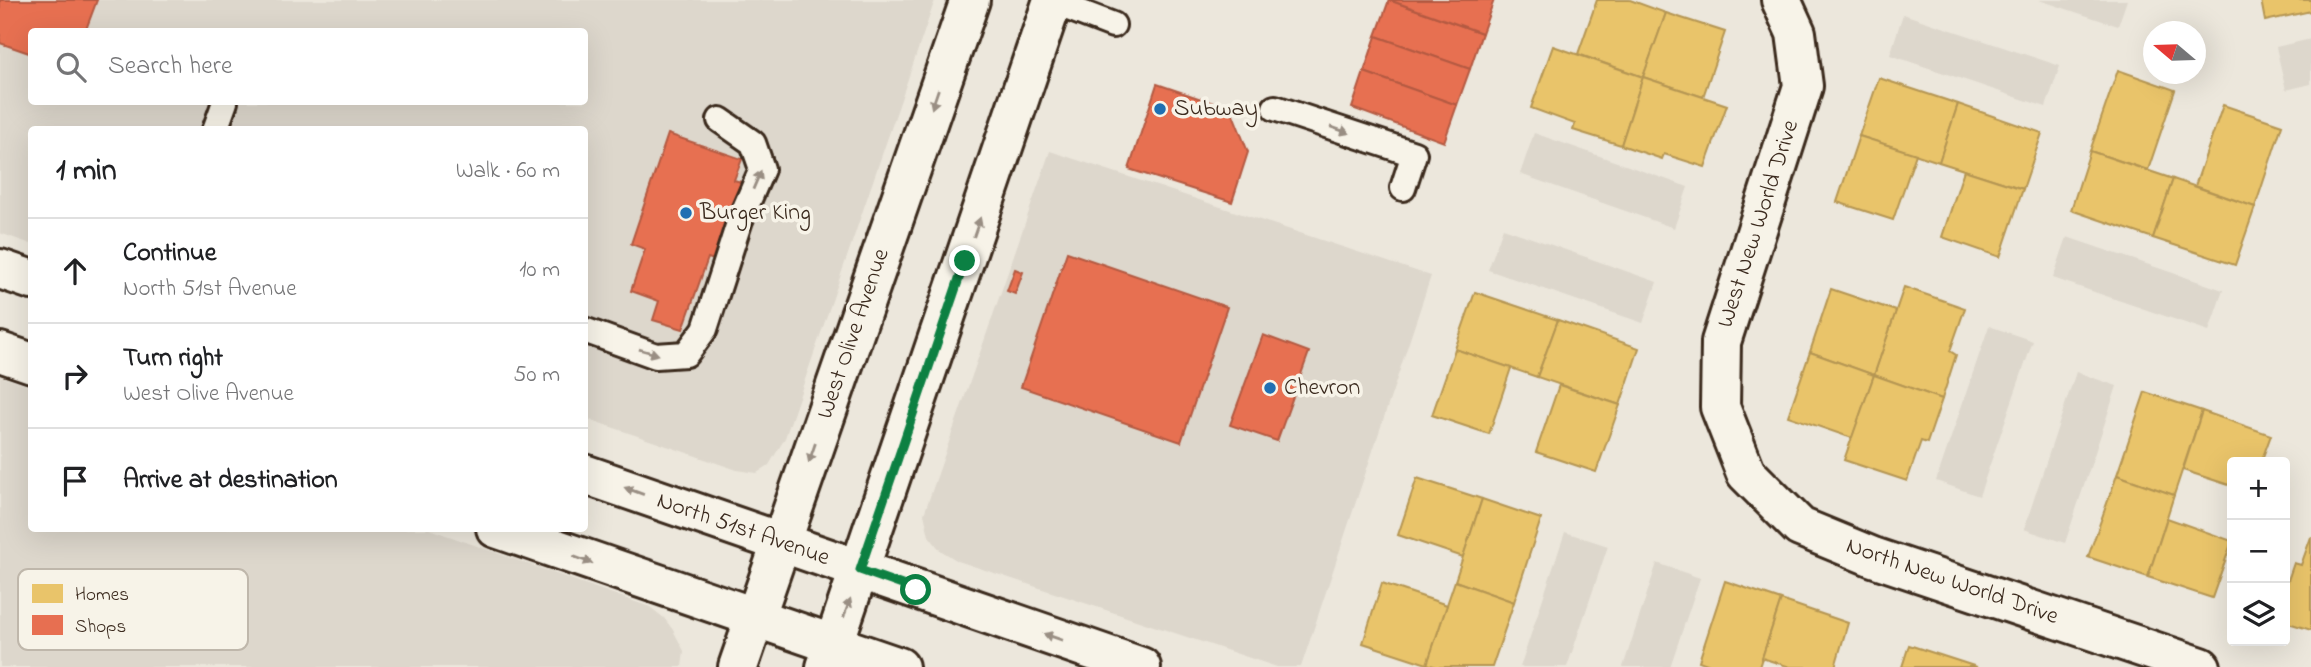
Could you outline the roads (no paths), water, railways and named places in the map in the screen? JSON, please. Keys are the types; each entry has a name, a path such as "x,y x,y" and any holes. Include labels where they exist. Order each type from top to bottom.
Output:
{"main road":[{"name":"West Olive Avenue","path":"738,667 970,0"},
{"name":"West New World Drive","path":"1737,450 1720,407 1721,342 1803,86 1796,33 1781,0"},
{"path":"830,657 1053,1"},
{"path":"0,269 28,279"},
{"path":"0,352 28,362"},
{"name":"North New World Drive","path":"1737,450 1746,472 1800,527 1873,558 2201,667"},
{"name":"North 51st Avenue","path":"588,475 1141,667"},
{"path":"507,532 755,620 830,657 899,667"}],"lane":[{"path":"1053,1 1113,25"},
{"path":"216,126 224,105"},
{"path":"1276,108 1414,154 1403,188"},
{"path":"588,331 656,356 686,354 705,329 740,220 762,169 753,143 720,120"}],"place":[{"name":"Subway","path":"1160,109"},
{"name":"Burger King","path":"686,213"},
{"name":"Chevron","path":"1270,388"}]}
